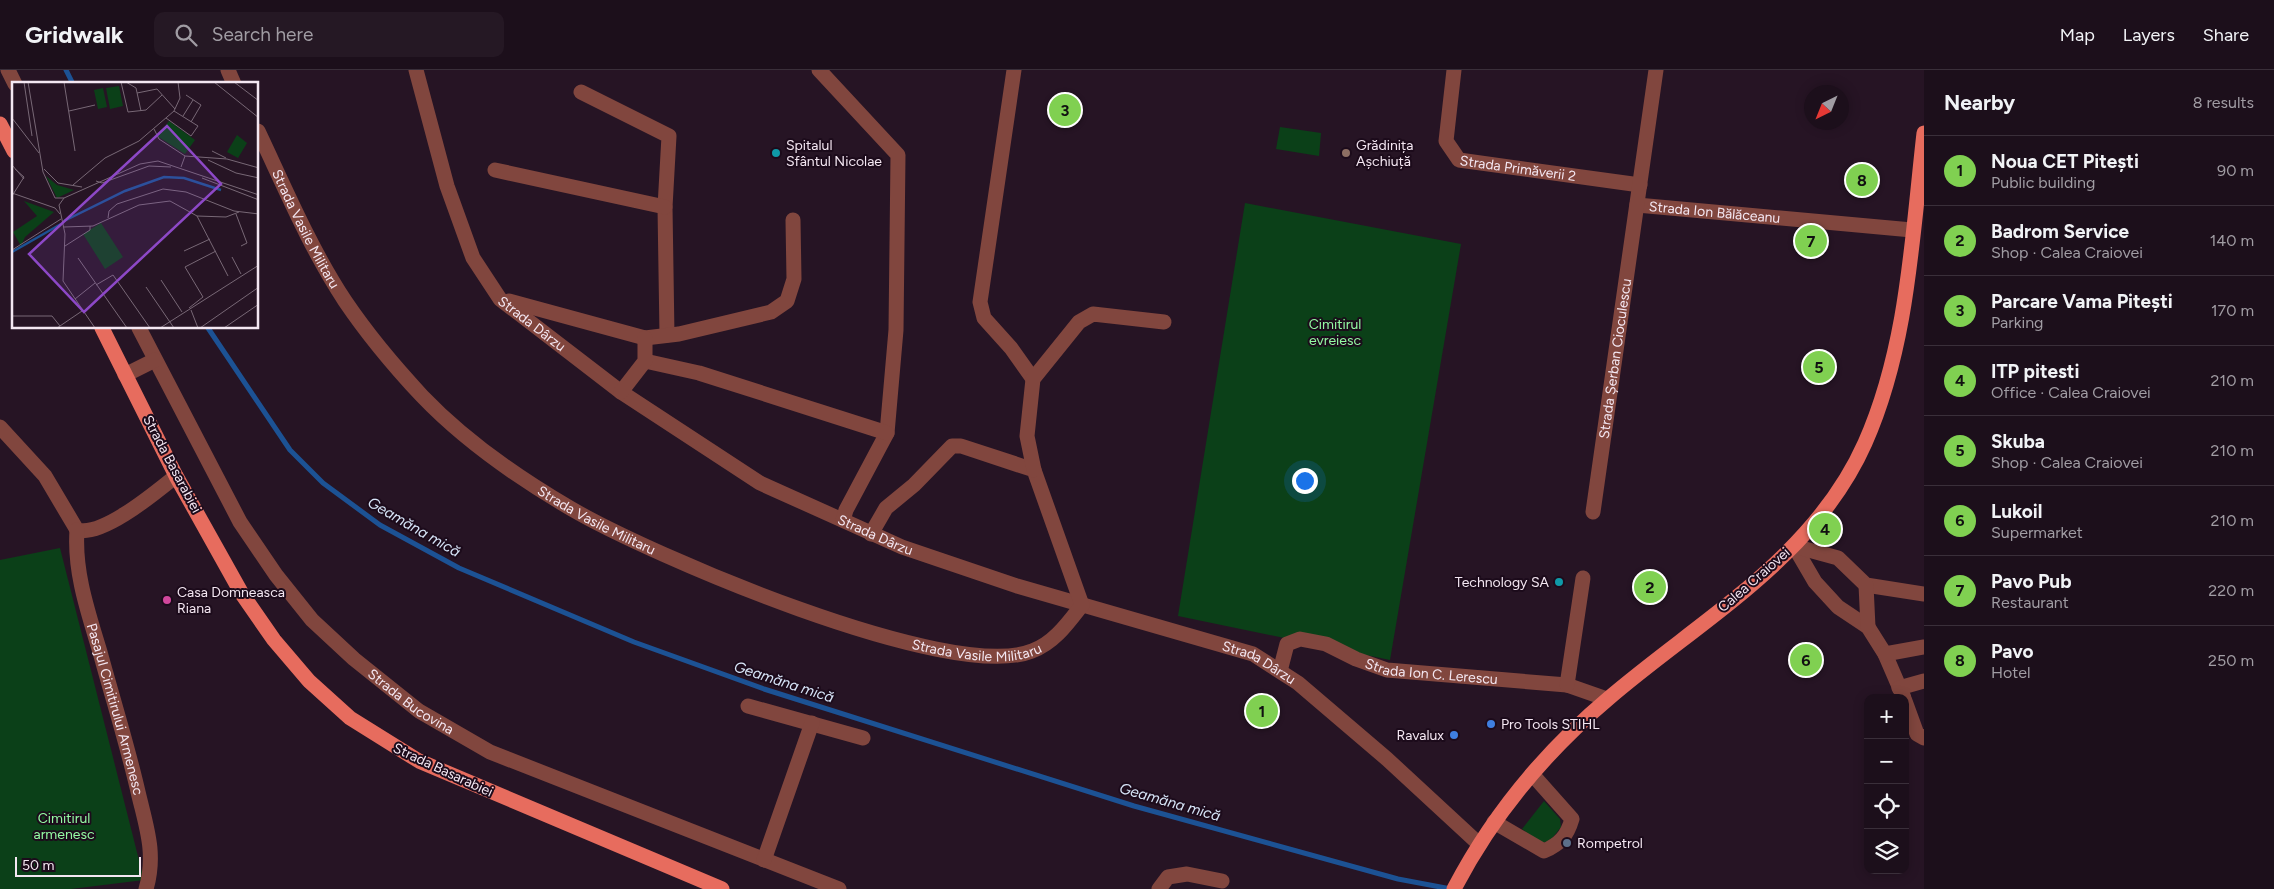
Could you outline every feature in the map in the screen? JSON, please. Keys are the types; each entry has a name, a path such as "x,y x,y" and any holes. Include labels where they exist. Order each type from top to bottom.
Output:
{"main road":[{"path":"0,124 12,147"},
{"name":"Calea Craiovei","path":"1457,883 1494,822 1532,774 1607,699 1763,576 1794,546 1825,509 1844,481 1864,445 1880,405 1893,364 1903,306 1924,133"},
{"name":"Strada Basarabiei","path":"102,329 176,476 242,594 274,640 309,681 350,718 419,761 722,889"}],"street":[{"path":"8,70 14,82"},
{"path":"228,70 233,82"},
{"name":"Strada Dârzu","path":"416,70 447,186 473,258 500,298 621,392 760,482 902,547 1016,586 1253,654 1298,683 1387,759 1479,844"},
{"path":"819,70 898,156 896,330 886,433 846,510 843,520"},
{"path":"1014,70 980,302 984,318 1011,348 1034,379"},
{"name":"Strada Primăverii 2","path":"1454,70 1446,141 1459,160 1640,185"},
{"name":"Strada Șerban Cioculescu","path":"1593,512 1656,70"},
{"path":"581,92 669,136 665,207 668,335"},
{"name":"Strada Vasile Militaru","path":"259,133 318,255 344,300 373,340 423,397 466,436 509,469 572,509 612,530 714,575 864,631 919,646 1002,656 1032,652 1061,632 1082,605"},
{"path":"495,170 665,207"},
{"name":"Strada Ion Bălăceanu","path":"1637,205 1912,230"},
{"path":"500,298 645,338 668,335 771,312 787,301 794,279 793,220"},
{"path":"1082,605 1034,470 1027,436 1034,379 1079,322 1093,314 1164,322"},
{"name":"Strada Bucovina","path":"140,329 240,522 276,575 312,620 354,659 419,711 490,752 839,889"},
{"path":"621,392 645,361 645,338"},
{"path":"125,375 156,360"},
{"path":"645,361 699,373 886,433"},
{"path":"0,427 45,476 77,530 86,532 104,525 157,491 176,476"},
{"path":"871,534 886,508 914,484 952,446 961,446 1034,470"},
{"name":"Pasajul Cimitirului Armenesc","path":"77,530 76,550 80,583 131,760 150,844 152,869 146,889"},
{"path":"1794,546 1838,558 1866,585 1924,594"},
{"path":"1794,546 1815,582 1838,607 1868,627 1886,654 1902,694"},
{"path":"1567,686 1583,578"},
{"path":"1866,585 1868,627"},
{"name":"Strada Ion C. Lerescu","path":"1280,671 1287,644 1300,639 1326,644 1356,659 1387,670 1567,686 1607,699"},
{"path":"1886,654 1924,646"},
{"path":"1906,694 1924,682"},
{"path":"1909,704 1918,716 1917,734 1924,738"},
{"path":"748,706 863,738"},
{"path":"764,860 812,723"},
{"path":"1494,822 1544,851 1558,845 1569,832 1572,819 1532,774"},
{"path":"1159,889 1168,877 1187,874 1222,880"}],"green space":[{"path":"1280,127 1321,133 1319,156 1276,149"},
{"name":"Cimitirul evreiesc","path":"1245,203 1461,244 1390,660 1178,616"},
{"name":"Cimitirul armenesc","path":"60,548 144,880 71,889 0,889 0,560"},
{"path":"1544,801 1560,819 1561,827 1550,841 1541,843 1522,829"}],"waterway":[{"name":"Geamăna mică","path":"66,70 72,82"},
{"name":"Geamăna mică","path":"209,329 290,450 323,483 380,525 459,568 634,642 764,689 1134,806 1398,879 1451,889"}],"place":[{"name":"Parcare Vama Pitești","path":"1065,110"},
{"name":"Spitalul Sfântul Nicolae","path":"776,153"},
{"name":"Grădinița Așchiuță","path":"1346,153"},
{"name":"Pavo","path":"1862,180"},
{"name":"Pavo Pub","path":"1811,241"},
{"name":"Skuba","path":"1819,367"},
{"name":"ITP pitesti","path":"1825,529"},
{"name":"Technology SA","path":"1559,582"},
{"name":"Badrom Service","path":"1650,587"},
{"name":"Casa Domneasca Riana","path":"167,600"},
{"name":"Lukoil","path":"1806,660"},
{"name":"Noua CET Pitești","path":"1262,711"},
{"name":"Pro Tools STIHL","path":"1491,724"},
{"name":"Ravalux","path":"1454,735"},
{"name":"Rompetrol","path":"1567,843"}]}
